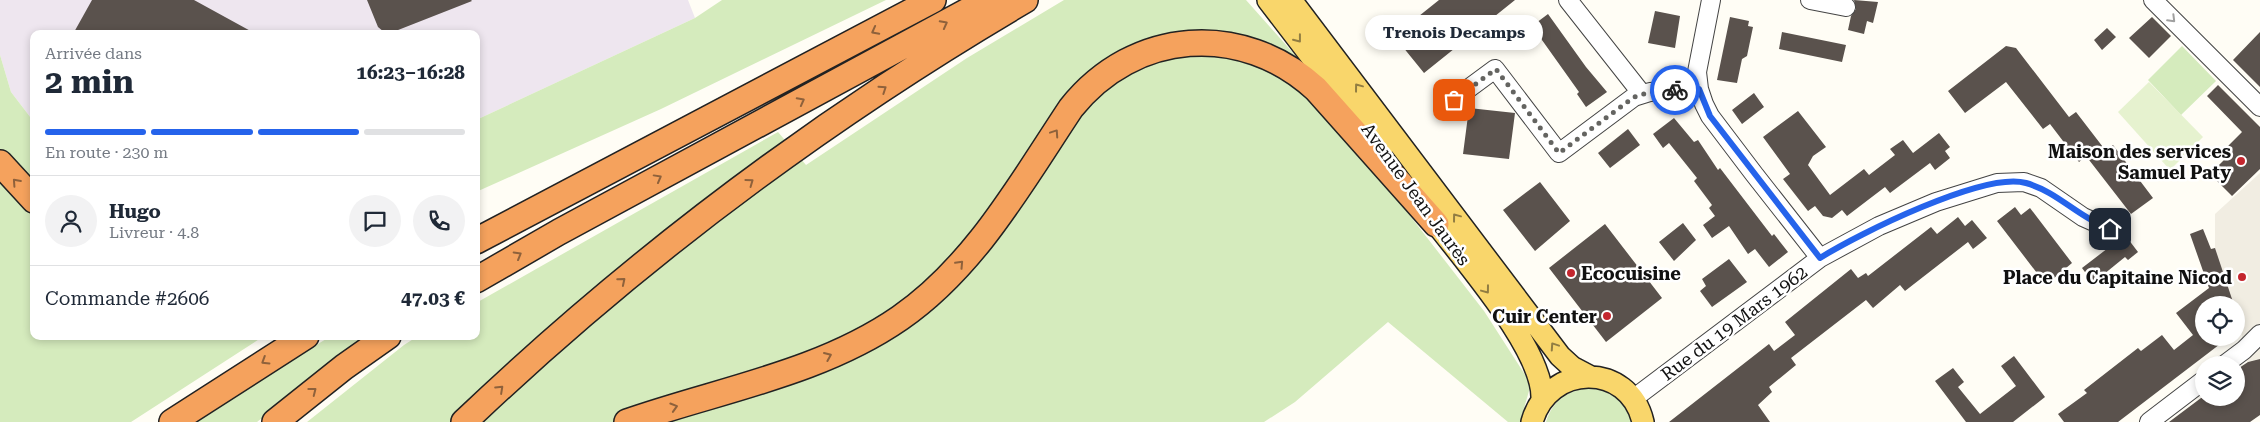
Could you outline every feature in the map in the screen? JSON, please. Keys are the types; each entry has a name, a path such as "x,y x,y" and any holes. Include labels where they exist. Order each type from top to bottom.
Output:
{"highway":[{"path":"480,240 934,0"},
{"path":"480,278 575,224 988,0"},
{"path":"464,422 608,292 727,199 875,95 1025,0"},
{"path":"627,422 810,364 859,342 898,319 941,284 974,249 1072,108 1087,91 1128,60 1166,46 1201,43 1226,44 1264,55 1293,70 1316,88 1436,224"},
{"path":"0,163 30,196"},
{"path":"480,222 535,197 612,169"},
{"path":"172,422 300,340"},
{"path":"274,422 344,367 382,340"}],"main road":[{"name":"Avenue Jean Jaurès","path":"1268,0 1365,125 1521,340 1536,367 1541,383 1542,399"},
{"name":"Avenue Jean Jaurès","path":"1291,0 1560,356 1572,367 1591,377"},
{"path":"1532,422 1542,399 1564,382 1577,378 1591,377 1611,382 1623,389 1632,400 1643,422"}],"street":[{"path":"1568,0 1642,94"},
{"path":"1711,0 1698,64 1699,89 1710,116 1820,258"},
{"path":"1810,0 1846,7"},
{"path":"2153,0 2260,107"},
{"path":"1454,100 1496,69 1559,153 1627,101 1642,94 1699,89"},
{"name":"Rue du 19 Mars 1962","path":"1632,400 1820,258 1863,234 1923,207 1980,187 2007,182 2024,182 2041,188 2083,217 2110,229"},
{"path":"2236,356 2260,334"},
{"path":"2149,422 2195,387"}],"shaded area":[{"path":"0,0 688,0 695,18 480,118 480,30 30,30 30,117 11,92 0,55"},
{"name":"Place du Capitaine Nicod","path":"2260,173 2260,359 2247,362 2244,346 2245,296 2230,296 2215,248 2215,214"}],"green space":[{"path":"722,0 886,0 661,109 480,190 480,118 695,18"},
{"path":"1064,0 1246,0 1304,65 1352,141 1484,311 1531,384 1520,422 1508,422 1388,322 1295,402 1264,422 307,422 412,340 480,340 480,301 778,132 806,165 967,58"},
{"path":"2182,46 2216,81 2181,115 2148,80"},
{"path":"0,55 11,92 30,117 30,340 258,340 131,422 0,422"},
{"path":"2149,82 2203,137 2170,170 2118,112"},
{"path":"324,340 362,340 257,422 196,422"},
{"path":"1587,388 1603,391 1616,398 1625,408 1632,422 1546,422 1556,403 1566,395"}],"building":[{"path":"92,0 194,0 249,30 75,30"},
{"path":"367,0 472,1 398,30 382,30 378,27"},
{"path":"1439,0 1515,0 1424,73 1394,36"},
{"path":"1854,0 1878,2 1873,23 1867,21 1864,34 1848,30 1851,16 1856,9"},
{"path":"1655,11 1680,16 1675,48 1648,43"},
{"path":"1548,14 1586,67 1607,92 1586,107 1577,94 1579,92 1532,26"},
{"path":"1730,17 1749,21 1748,26 1753,27 1747,56 1742,59 1737,83 1717,80"},
{"path":"2152,17 2171,36 2149,58 2129,38"},
{"path":"2107,28 2116,37 2102,50 2094,40"},
{"path":"1782,32 1846,45 1842,62 1779,49"},
{"path":"2260,32 2260,87 2233,60"},
{"path":"2006,46 2016,48 2069,117 2076,112 2106,151 2113,145 2153,198 2131,214 2086,156 2079,162 2050,124 2043,129 2006,82 1965,113 1948,91"},
{"path":"2218,85 2260,127 2260,169 2232,196 2210,174 2232,152 2227,147 2242,132 2207,96"},
{"path":"1754,93 1764,107 1742,124 1732,110"},
{"path":"1469,108 1515,113 1509,159 1463,154"},
{"path":"1798,111 1826,147 1813,156 1808,165 1830,195 1864,169 1869,175 1895,155 1890,149 1903,140 1913,153 1939,133 1950,147 1945,151 1950,158 1935,170 1930,163 1890,193 1885,187 1847,216 1842,210 1832,218 1823,216 1815,206 1808,211 1783,179 1790,174 1763,137"},
{"path":"1674,118 1694,142 1698,140 1718,170 1720,168 1772,236 1774,234 1788,252 1769,267 1755,249 1748,254 1729,226 1712,238 1703,225 1715,216 1709,208 1712,205 1694,181 1697,178 1669,143 1663,148 1653,134"},
{"path":"1628,129 1640,145 1610,168 1598,153"},
{"path":"1540,182 1570,221 1535,251 1503,210"},
{"path":"2015,207 2021,215 2030,208 2072,263 2053,279 2047,272 2040,277 1997,221"},
{"path":"1958,217 1965,226 1972,220 1987,238 1973,249 1968,242 1905,291 1900,285 1873,308 1866,300 1791,358 1796,365 1769,387 1772,392 1758,405 1770,422 1669,422 1769,344 1774,351 1795,335 1785,322 1851,269 1858,278 1866,273 1868,276 1931,227 1937,234"},
{"path":"1683,223 1696,240 1674,261 1659,242"},
{"path":"1605,224 1662,298 1606,342 1549,268"},
{"path":"2203,229 2211,249 2215,248 2231,296 2198,296 2209,288 2190,234"},
{"path":"2125,235 2138,252 2128,260 2125,257 2093,283 2082,268"},
{"path":"1729,259 1747,282 1712,307 1700,291 1706,286 1702,279"},
{"path":"2195,299 2195,346 2218,346 2204,356 2195,356 2195,363 2118,422 2064,422 2058,414 2087,393 2084,390 2138,348 2141,351 2162,335 2174,350 2193,335 2176,313"},
{"path":"2014,356 2045,397 2013,422 1966,422 1935,381 1953,368 1964,382 1958,387 1980,414 2016,386 2001,366"},
{"path":"2260,359 2260,415 2250,422 2169,422 2195,402 2195,406 2245,406 2245,364"}],"way so far":[{"path":"1454,100 1496,69 1559,153 1634,97 1650,92 1675,90"}],"place":[{"name":"Trenois Decamps","path":"1454,100"},
{"name":"Maison des services Samuel Paty","path":"2241,161"},
{"name":"Ecocuisine","path":"1571,273"},
{"name":"Place du Capitaine Nicod","path":"2242,277"},
{"name":"Cuir Center","path":"1607,316"}],"route":[{"path":"1675,90 1699,89 1710,116 1820,258 1863,234 1923,207 1980,187 2016,181 2041,188 2083,217 2110,229"}]}
